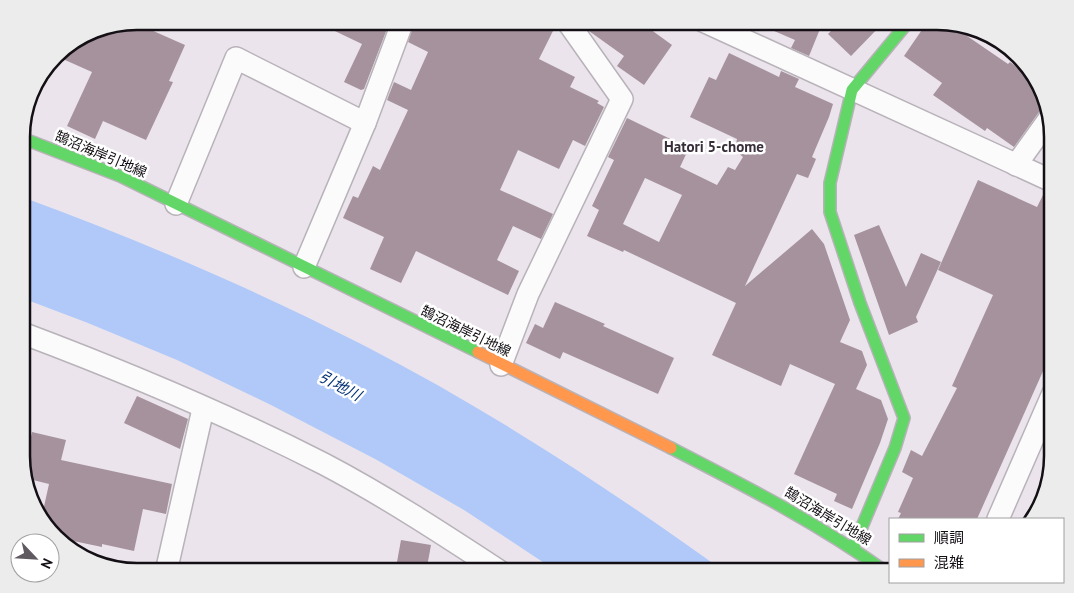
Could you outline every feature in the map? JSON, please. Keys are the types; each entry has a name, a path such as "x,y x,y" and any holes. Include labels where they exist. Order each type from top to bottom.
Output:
{"street":[{"path":"304,267 365,123 400,30"},
{"path":"501,365 528,294 622,99 573,30"},
{"path":"722,30 1044,177"},
{"path":"853,548 895,448 904,418 860,303 830,212 830,183 852,90 902,30"},
{"path":"176,204 236,58 365,123"},
{"path":"1016,164 1043,127"},
{"name":"鵠沼海岸引地線","path":"30,141 120,176 660,442 783,506 853,548 874,563"},
{"path":"30,337 203,409 275,441 348,477 487,563"},
{"path":"168,563 203,409"},
{"path":"998,518 1044,412"}],"water":[{"name":"引地川","path":"30,200 109,230 239,285 323,325 412,371 549,452 712,563 544,563 464,510 377,460 271,405 177,360 30,301"}],"building":[{"path":"151,30 185,45 169,81 173,82 146,140 103,121 95,139 67,126 92,72 63,59 83,44 102,36 123,31"},
{"path":"333,30 387,30 364,89 361,90 344,82 362,44"},
{"path":"412,30 554,30 539,59 575,77 570,87 599,101 597,103 604,107 585,146 573,140 559,169 518,150 500,190 553,214 541,239 513,226 497,260 519,271 508,295 416,251 401,283 370,269 384,237 343,218 353,196 358,198 373,166 380,170 408,110 387,100 394,82 411,90 428,52 408,42"},
{"path":"651,30 672,45 644,85 617,66 624,56 589,31"},
{"path":"772,30 820,30 809,56 791,48 795,40"},
{"path":"832,30 876,30 851,56 828,34"},
{"path":"922,30 951,31 964,34 1008,64 1010,62 1021,70 1033,89 1040,111 1014,147 987,128 985,131 933,95 942,83 904,56"},
{"path":"729,53 779,77 781,71 799,79 795,87 833,104 812,157 816,159 808,178 797,174 745,286 812,229 824,244 850,320 840,342 862,351 867,365 856,389 881,400 888,419 852,509 834,501 837,494 794,474 835,384 790,364 781,386 712,355 736,303 624,250 623,252 587,236 599,210 592,206 614,160 608,157 627,118 689,148 680,167 717,185 728,167 735,170 743,157 737,152 741,146 736,144 737,139 690,117 709,77 716,80","holes":["645,178 682,195 659,242 623,224"]},
{"path":"978,180 1037,207 1044,193 1044,369 977,518 898,518 901,513 898,512 913,478 902,472 911,450 922,456 957,388 952,386 993,295 938,270"},
{"path":"879,225 906,287 921,253 941,262 916,317 918,322 889,335 854,235"},
{"path":"555,302 674,358 658,394 563,352 560,359 526,343 535,324 543,328"},
{"path":"137,396 188,419 180,449 124,423"},
{"path":"32,432 66,440 61,460 172,484 166,514 143,509 134,551 102,544 102,547 72,541 61,532 44,510 49,484 33,480 30,456"},
{"path":"401,540 431,545 428,563 397,562"}],"traffic: fast":[{"path":"853,548 895,448 904,418 860,303 830,212 830,183 852,90 902,30"},
{"path":"30,141 120,176 478,352"},
{"path":"671,448 808,521 873,563"}],"traffic: slow":[{"path":"478,352 671,448"}],"district":[{"name":"Hatori 5-chome","path":"714,147"}]}
